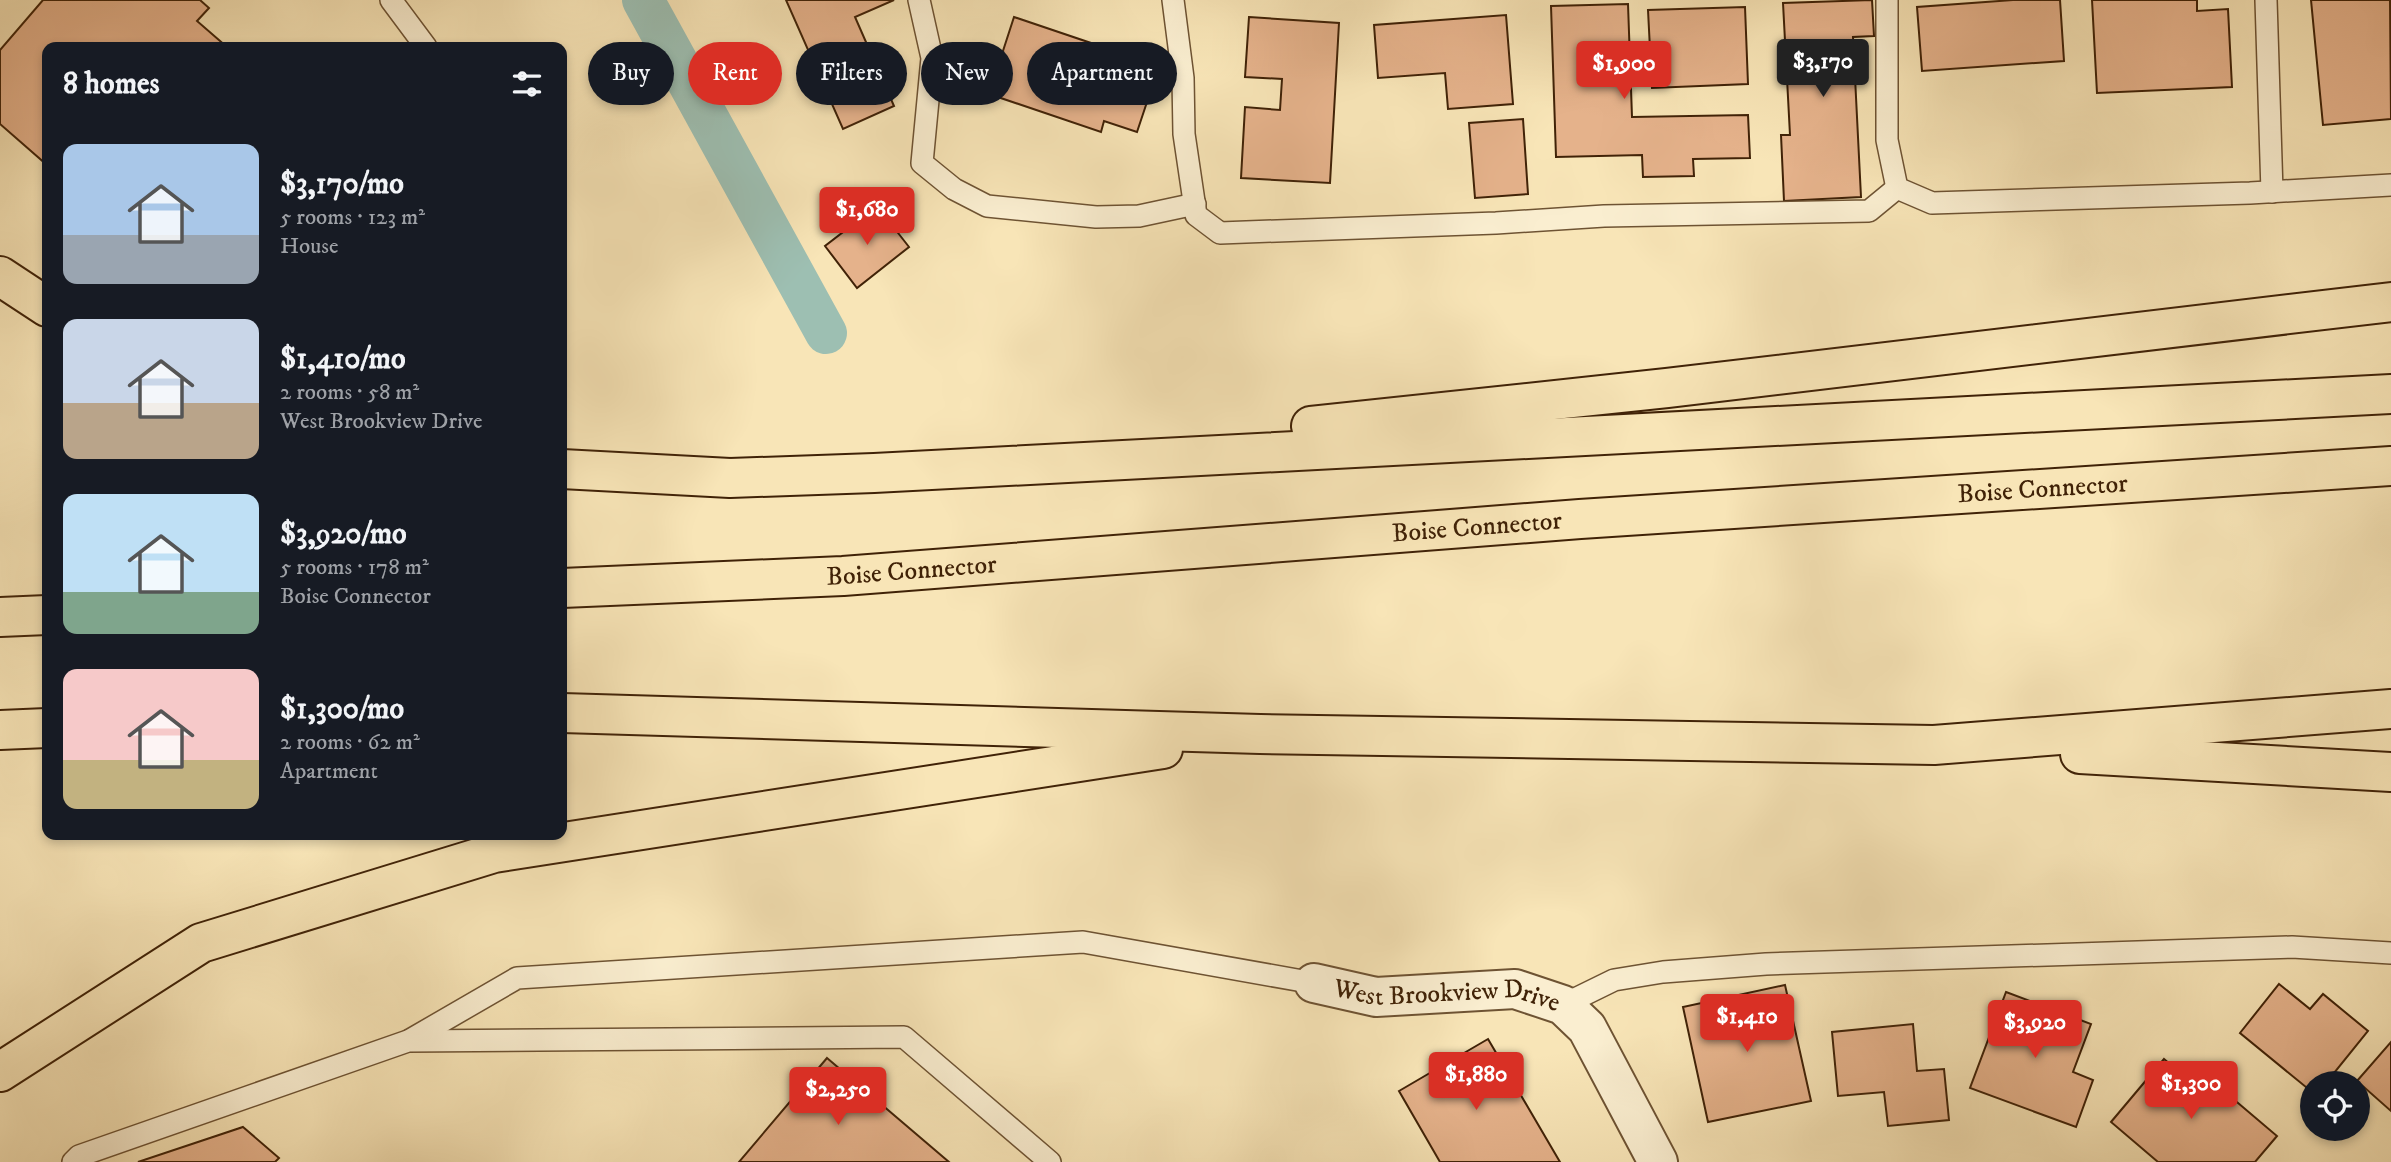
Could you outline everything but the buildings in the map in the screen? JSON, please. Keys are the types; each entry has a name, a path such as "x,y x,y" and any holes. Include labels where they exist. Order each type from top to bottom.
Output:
{"highway":[{"path":"0,276 42,304"},
{"path":"874,473 1654,390 2391,302"},
{"path":"567,469 730,478 874,473 2391,394"},
{"name":"Boise Connector","path":"567,588 843,576 1593,518 2391,466"},
{"path":"0,617 42,615"},
{"path":"1934,746 2391,709"},
{"path":"567,713 1260,734 1934,746 2391,772"},
{"path":"0,730 42,729"},
{"path":"0,1072 201,943 494,853 1260,734"}],"street":[{"name":"West Brookview Drive","path":"1314,983 1376,997 1515,989 1563,1005 1587,1028 1658,1162"}],"lane":[{"path":"391,0 422,42"},
{"path":"919,0 932,58 922,163 954,189 987,206 1096,217 1139,216 1195,204"},
{"path":"1173,0 1183,78 1184,134 1196,215 1220,233 1496,223 1604,216 1869,211 1897,188"},
{"path":"1887,0 1888,140 1897,188"},
{"path":"2266,0 2272,192"},
{"path":"1897,188 1933,203 2272,192 2391,185"},
{"path":"73,1162 79,1156 408,1041 517,978 1083,942 1314,983"},
{"path":"1563,1005 1614,980 1663,972 1766,964 2292,947 2391,953"},
{"path":"408,1041 904,1037 1050,1162"}],"waterway":[{"path":"643,0 826,333"}]}
